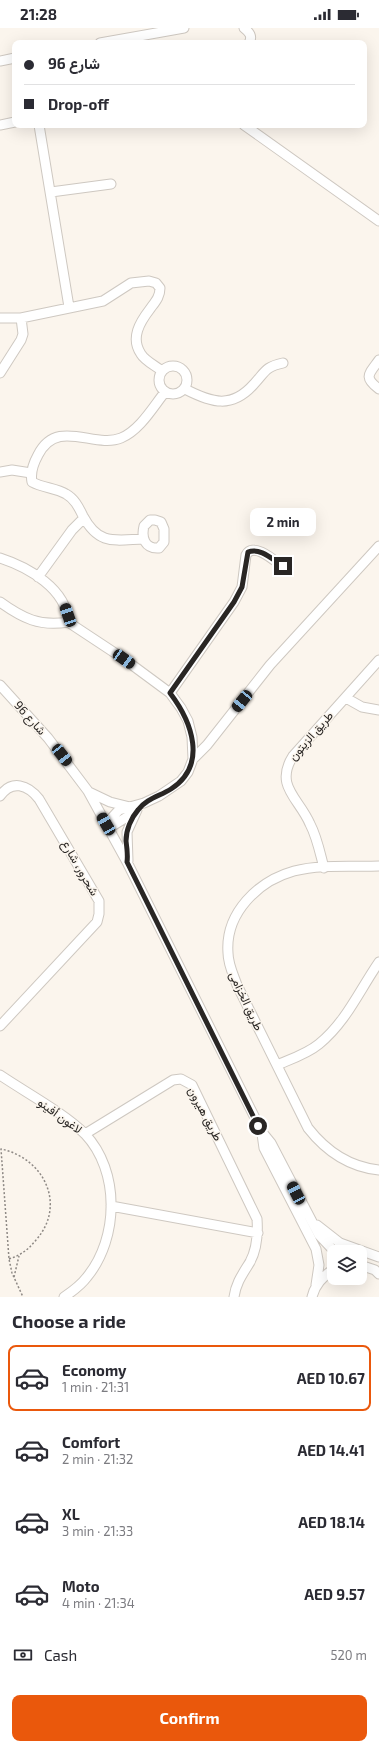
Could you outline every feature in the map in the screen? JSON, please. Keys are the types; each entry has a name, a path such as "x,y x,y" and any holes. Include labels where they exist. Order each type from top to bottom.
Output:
{"street":[{"path":"131,40 184,28"},
{"path":"244,28 250,34 250,40"},
{"path":"0,61 12,59"},
{"path":"0,124 12,122"},
{"path":"40,128 69,307"},
{"path":"248,128 379,221"},
{"path":"51,192 111,184"},
{"path":"0,318 21,318 103,301 122,287 131,283 149,281 156,283 160,288 160,294 139,323 137,343 141,355 162,371"},
{"path":"0,373 22,340 23,334 21,318"},
{"path":"379,360 368,375 368,379 371,383 379,389"},
{"path":"185,389 217,402 228,402 246,393 265,370 272,365 284,363"},
{"path":"170,367 178,367 182,369 187,376 187,385 185,389 176,394 165,392 159,382 162,371 170,367"},
{"path":"144,540 113,541 104,539 98,535 84,518 74,501 66,494 39,486 32,482 31,473 39,453 47,444 66,434 104,440 120,438 134,430 165,392"},
{"path":"0,472 12,470 31,473"},
{"path":"38,577 72,530 84,518"},
{"path":"193,759 207,745 270,666 379,546"},
{"path":"170,693 240,592 248,552 252,550 260,552 283,566"},
{"path":"0,558 19,565 38,577 58,596 68,615 68,622"},
{"path":"0,602 13,611 33,621 52,625 68,622 124,659 170,693 188,721 192,737 193,759 188,772 181,781 172,788 134,809 119,810 107,826"},
{"name":"طريق الزيتون","path":"324,868 312,826 303,809 286,784 285,775 287,765 293,756 379,660"},
{"name":"شارع 96","path":"0,686 48,738 88,791 127,862 262,1132 271,1143 319,1235 328,1245"},
{"path":"346,698 354,704 362,707 379,710"},
{"name":"شحرور، شارع","path":"0,796 4,790 13,786 25,786 33,791 99,901 99,914 97,922 0,1026"},
{"path":"88,791 110,802 134,809"},
{"path":"127,862 127,832 134,809"},
{"name":"طريق الخزامى","path":"379,866 324,868 294,871 267,883 242,906 234,919 229,934 228,953 232,972 308,1128 315,1137 342,1158 363,1167 379,1170"},
{"path":"277,1065 318,1045 336,1028 352,1007 379,962"},
{"name":"لاغون أفينو","path":"0,1075 55,1111 85,1134 96,1148 104,1166 109,1183 112,1206 108,1232 94,1268 80,1285 64,1297"},
{"name":"طريق هيرون","path":"85,1134 177,1078 187,1081 192,1086 257,1218 258,1233 250,1261 236,1285 234,1297"},
{"name":"شارع 96","path":"262,1132 264,1148 316,1249 319,1265 316,1285 312,1297"},
{"path":"112,1206 258,1233"},
{"path":"309,1217 323,1231 340,1243 379,1257"},
{"path":"367,1267 378,1271"},
{"path":"316,1285 327,1274"}],"path":[{"path":"9,1259 19,1256 29,1248 44,1228 48,1220 50,1199 44,1178 37,1169 20,1155 1,1149 9,1259 14,1278 23,1297"},
{"path":"14,1278 19,1256"}],"route":[{"path":"258,1126 127,862 128,850 126,840 127,832 137,810 144,803 172,788 181,781 188,772 193,759 192,737 188,721 170,693 234,602 242,587 245,575 246,555 252,550 260,552 283,566"}]}
